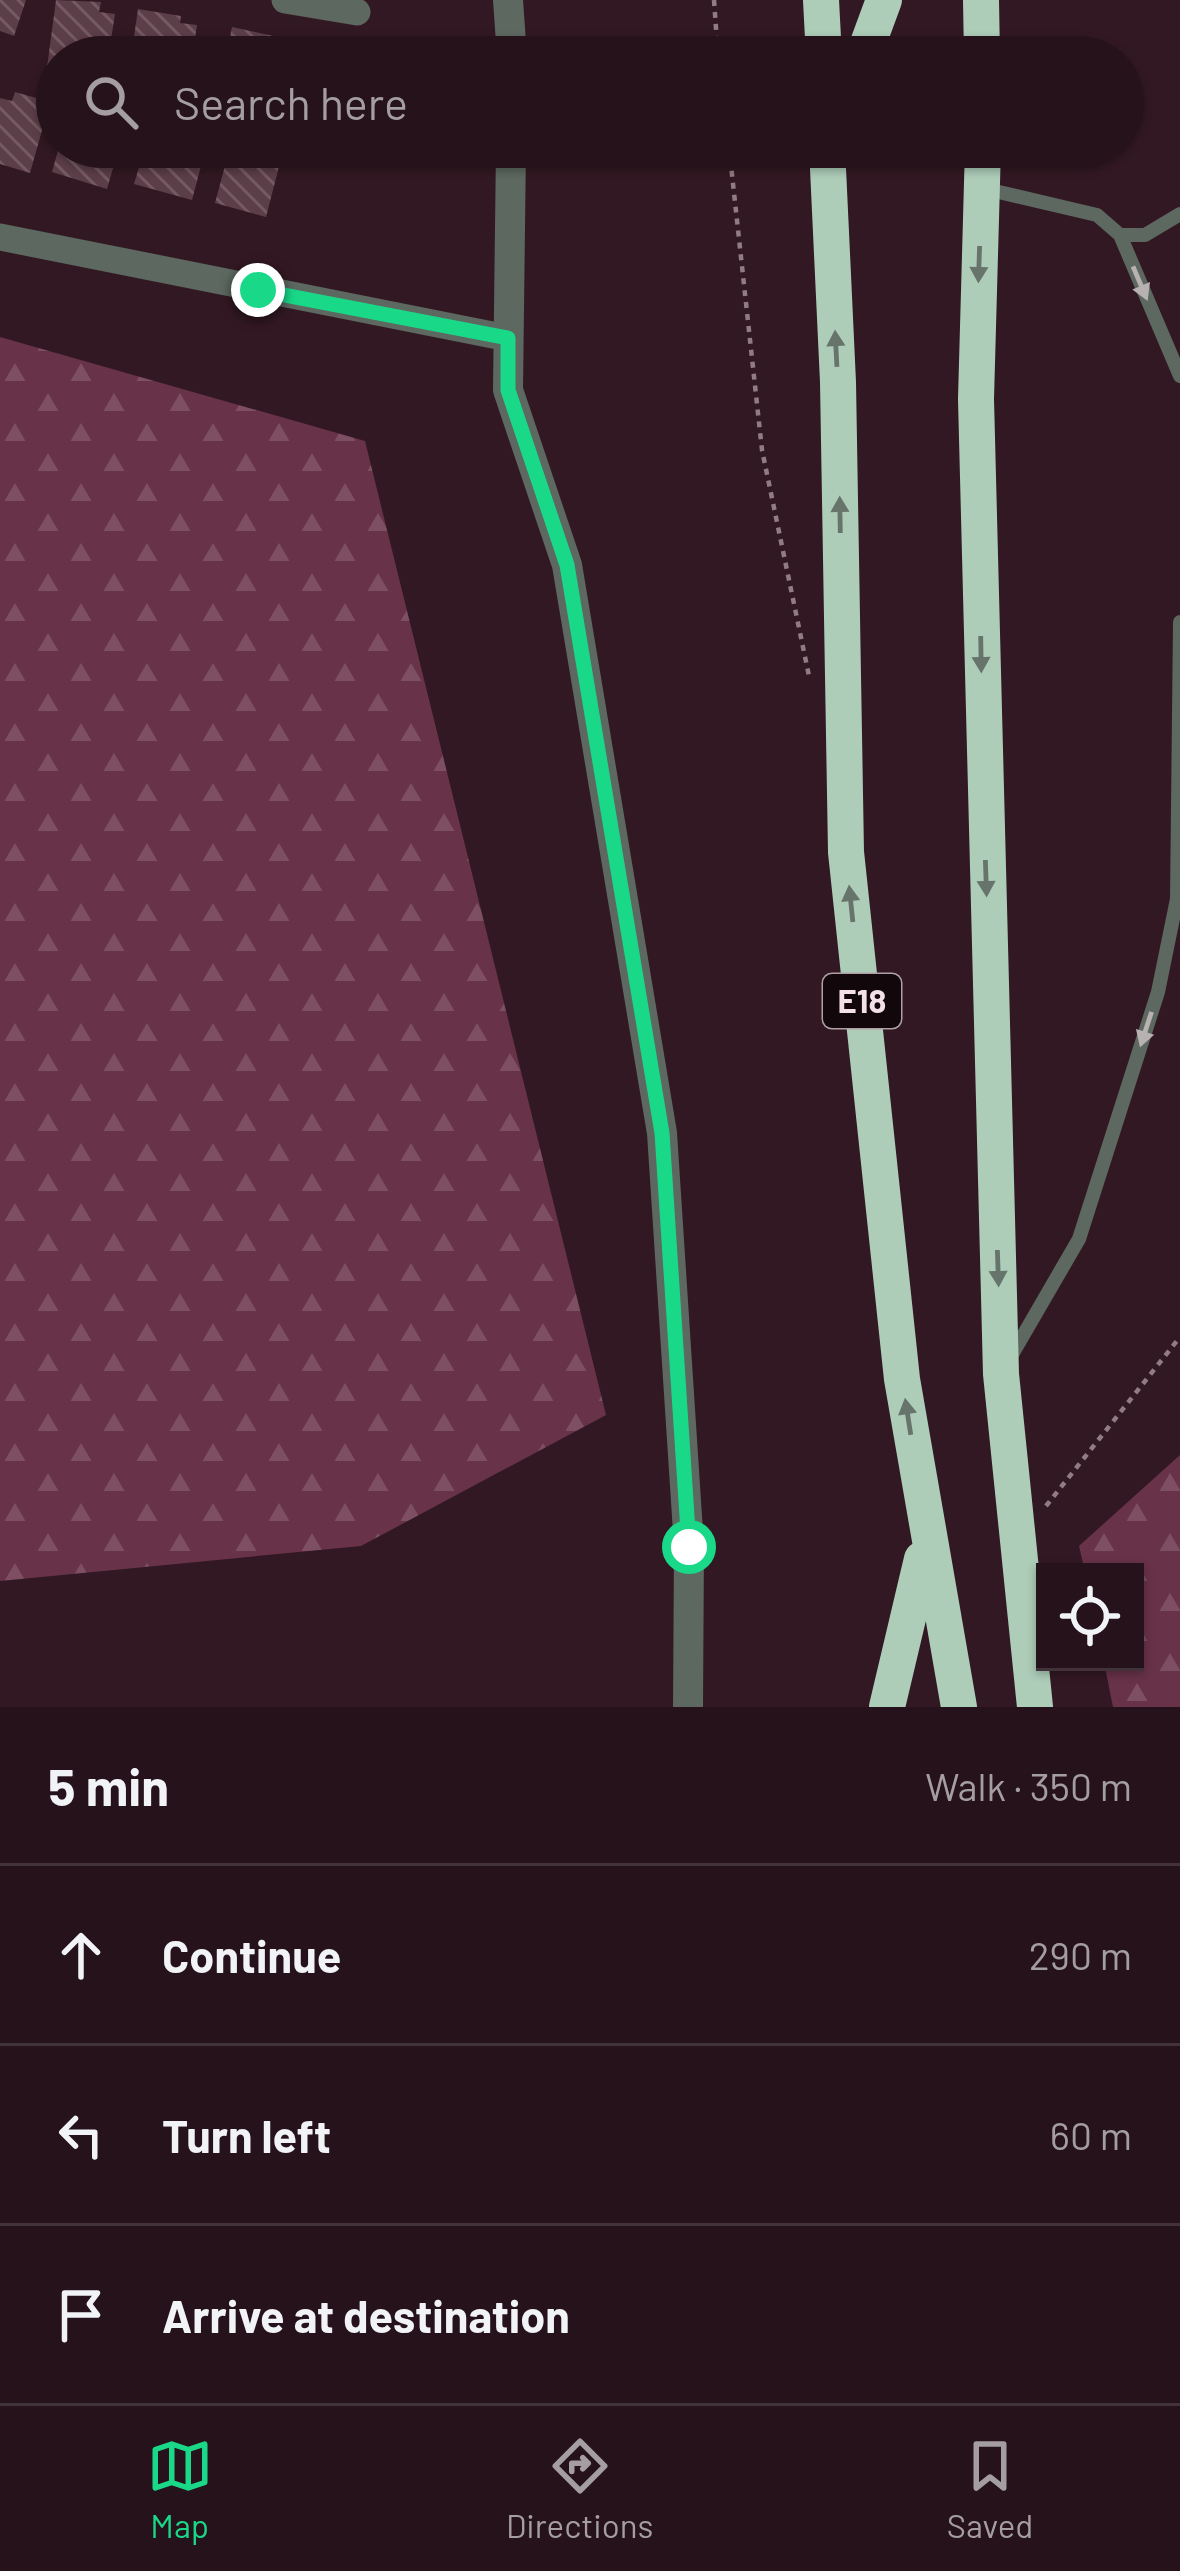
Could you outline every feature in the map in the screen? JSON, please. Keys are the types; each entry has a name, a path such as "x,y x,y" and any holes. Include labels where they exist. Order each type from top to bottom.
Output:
{"highway":[{"path":"821,0 823,36"},
{"path":"871,36 884,0"},
{"path":"981,0 982,36"},
{"name":"E18","path":"829,168 838,382 845,852 902,1378 959,1707"},
{"path":"982,168 976,399 1001,1374 1035,1707"},
{"path":"887,1707 908,1637 927,1533"}],"street":[{"path":"285,0 357,12"},
{"path":"508,0 511,36"},
{"path":"511,168 508,390 567,565 662,1133 689,1547 688,1707"},
{"path":"0,237 508,338"}],"lane":[{"path":"981,188 1097,215 1120,236 1180,376"},
{"path":"1120,236 1144,236 1180,214"},
{"path":"1001,1374 1078,1238 1158,992 1177,899 1180,622"}],"path":[{"path":"714,0 717,36"},
{"path":"731,168 762,450 813,696"},
{"path":"1016,1549 1075,1465 1180,1337"}],"green space":[{"path":"0,337 365,441 606,1415 361,1546 0,1581"},
{"path":"1180,1455 1180,1707 1113,1707 1106,1671 1144,1671 1144,1563 1083,1563 1079,1546"}],"building":[{"path":"0,0 26,0 14,36 0,31"},
{"path":"56,0 101,2 99,12 115,14 112,36 51,36"},
{"path":"138,9 181,16 180,23 197,25 195,36 134,36"},
{"path":"232,27 273,36 230,36"},
{"path":"15,92 36,98 36,152 30,173 0,164 0,98 12,101"},
{"path":"53,168 113,168 107,189 52,172"},
{"path":"139,168 200,168 192,200 134,184"},
{"path":"224,168 279,168 266,217 215,203"}],"route":[{"path":"258,290 508,338 508,390 567,565 662,1133 689,1547"}]}
